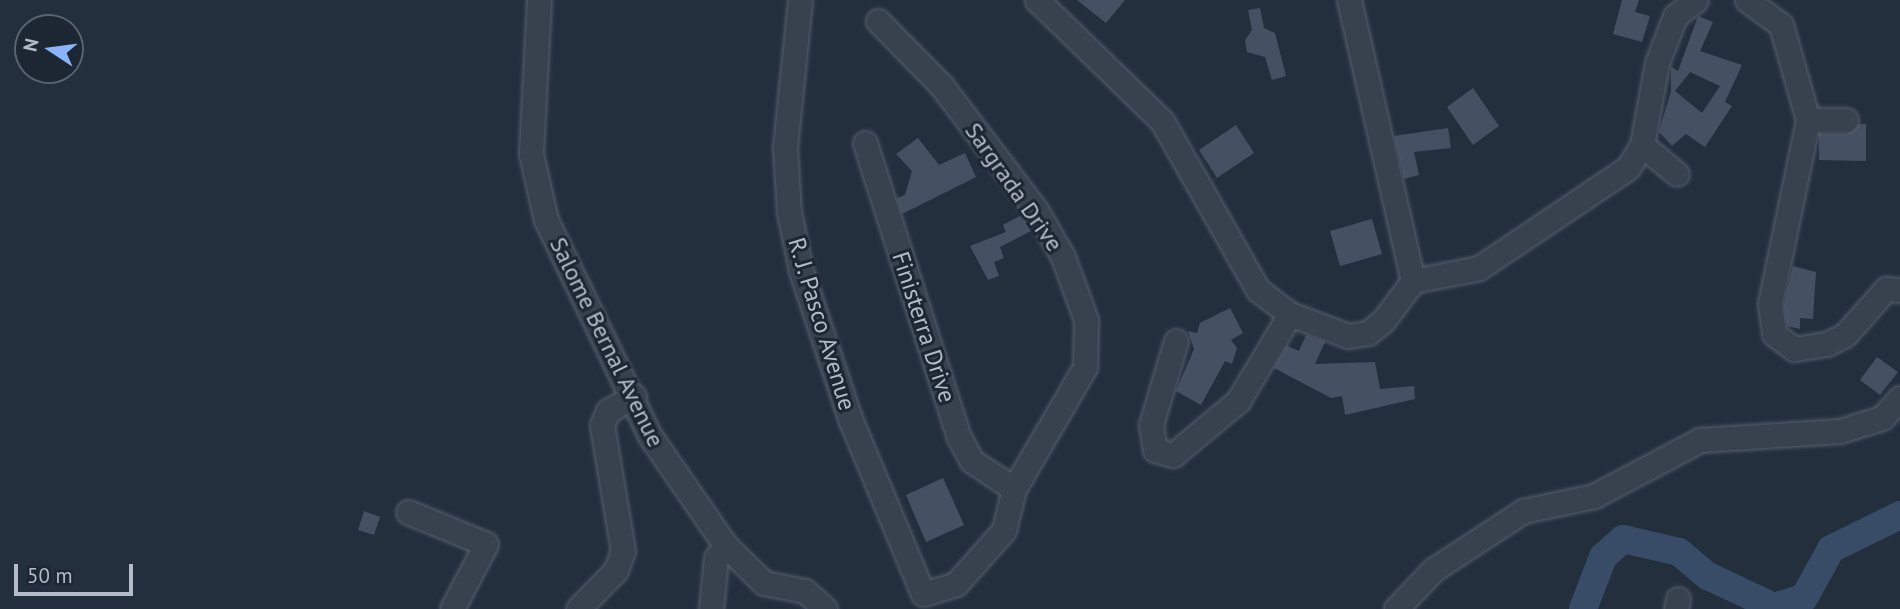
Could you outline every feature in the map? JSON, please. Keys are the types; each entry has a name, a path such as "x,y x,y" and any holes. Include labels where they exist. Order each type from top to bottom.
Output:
{"street":[{"name":"Salome Bernal Avenue","path":"538,0 534,185 634,396 650,436 726,546 764,583 805,591 825,609"},
{"name":"R. J. Pasco Avenue","path":"800,0 785,147 789,212 801,271 851,421 919,601"},
{"path":"1037,0 1162,121 1258,290 1290,314 1348,336 1368,333 1413,281 1479,268 1597,192 1628,168 1643,145 1657,63 1675,16 1690,0 1696,0"},
{"path":"1349,0 1413,281"},
{"path":"1747,0 1781,24 1808,120 1770,304 1774,334 1794,349 1827,344 1844,335 1886,289 1900,290"},
{"name":"Sargrada Drive","path":"878,21 941,85 1036,210 1063,257 1086,320 1084,367 1014,489 1004,530 956,584 919,601"},
{"path":"1808,120 1846,120"},
{"name":"Finisterra Drive","path":"865,143 959,437 972,461 1014,489"},
{"path":"1643,145 1677,174"},
{"path":"1176,341 1151,425 1155,450 1173,455 1238,401 1290,314"},
{"path":"578,609 616,570 623,551 603,425 608,411 634,396"},
{"path":"1396,609 1433,570 1523,511 1594,496 1700,440 1840,431 1882,418 1900,398"},
{"path":"408,512 485,544 452,609"},
{"path":"711,609 716,558 726,546"}],"building":[{"path":"1077,0 1125,0 1106,23"},
{"path":"1622,0 1639,0 1635,12 1650,16 1642,42 1613,34"},
{"path":"1260,8 1264,28 1275,33 1286,76 1272,80 1265,57 1247,52 1245,40 1252,30 1248,10"},
{"path":"1698,16 1713,22 1700,51 1742,65 1725,102 1732,106 1705,147 1686,134 1672,146 1659,132 1671,91 1671,67 1678,71","holes":["1690,72 1720,86 1702,113 1675,91"]},
{"path":"1473,88 1499,126 1473,145 1447,107"},
{"path":"1859,124 1866,124 1866,161 1819,160 1819,134 1847,134"},
{"path":"1236,125 1254,153 1217,178 1199,150"},
{"path":"1448,128 1451,148 1414,152 1419,175 1404,179 1394,136"},
{"path":"918,138 939,165 965,153 976,177 902,214 897,198 905,195 912,171 896,154"},
{"path":"1022,215 1031,231 1000,247 1004,258 994,262 999,276 988,280 970,246 1006,232 1003,225"},
{"path":"1372,219 1382,254 1340,266 1330,231"},
{"path":"1793,266 1816,272 1813,319 1800,318 1800,329 1787,326 1784,305"},
{"path":"1230,308 1243,333 1231,340 1237,348 1232,364 1225,361 1201,405 1176,391 1194,349 1188,331 1197,333 1200,323"},
{"path":"1306,335 1325,342 1315,364 1375,362 1380,389 1414,386 1415,399 1345,415 1342,396 1331,398 1274,368 1287,346 1299,351"},
{"path":"1877,357 1898,372 1880,395 1860,380"},
{"path":"943,478 964,525 926,542 906,495"},
{"path":"364,511 380,517 374,535 358,530"}],"waterway":[{"path":"1583,609 1603,557 1623,539 1679,552 1708,576 1774,607 1804,598 1831,549 1900,515"}]}
